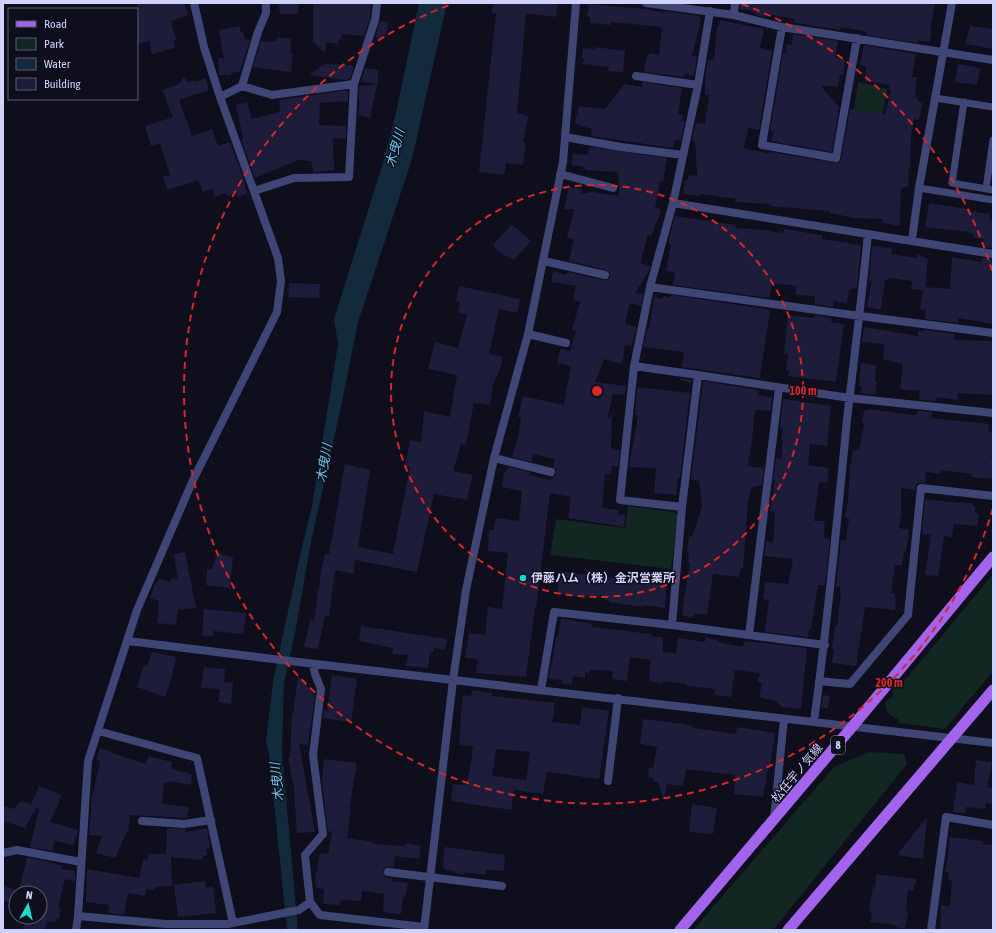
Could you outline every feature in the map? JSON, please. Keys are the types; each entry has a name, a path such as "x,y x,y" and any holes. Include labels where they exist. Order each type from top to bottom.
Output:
{"main road":[{"name":"松任宇ノ気線","path":"680,930 774,820 993,557"},
{"path":"788,930 993,690"}],"street":[{"path":"76,930 88,761 137,610 193,480 277,312 281,281 278,258 220,97 204,47 194,3"},
{"path":"242,86 258,32 266,13 266,3"},
{"path":"254,191 294,178 349,177 354,84 375,20 378,3"},
{"path":"313,664 321,689 313,755 323,834 305,855 310,902 320,915 424,929 453,680 466,590 494,458 528,334 544,261 562,162 576,3"},
{"path":"646,3 710,11 734,15 782,27 993,60"},
{"path":"734,15 735,3"},
{"path":"912,240 919,188 952,3"},
{"path":"682,507 620,500 634,366 650,286 673,203 698,85 710,11"},
{"path":"782,27 762,145 836,158 857,38"},
{"path":"636,76 698,85"},
{"path":"220,97 242,86 272,95 354,84"},
{"path":"565,137 621,147 683,155"},
{"path":"560,174 613,188"},
{"path":"673,203 993,254"},
{"path":"814,721 825,645 868,234"},
{"path":"544,261 605,275"},
{"path":"650,286 860,316 993,333"},
{"path":"528,334 566,343"},
{"path":"634,366 850,398 993,413"},
{"path":"672,624 682,507 698,375"},
{"path":"749,635 779,388"},
{"path":"494,458 551,472"},
{"path":"819,681 850,684 908,615 921,488 993,496"},
{"path":"541,690 554,612 672,624 825,645"},
{"path":"128,640 313,664 618,698 993,743"},
{"path":"608,782 618,698"},
{"path":"774,820 784,719"},
{"path":"98,731 197,758 233,923"},
{"path":"931,930 946,817 993,825"},
{"path":"142,820 184,824 211,820"},
{"path":"3,853 17,850 81,862"},
{"path":"388,872 502,886"},
{"path":"78,916 166,924 233,923 299,910 310,902"}],"lane":[{"path":"935,98 993,107"},
{"path":"964,102 952,183 990,189 993,140"},
{"path":"919,188 993,200"}],"green space":[{"path":"858,82 888,89 882,115 854,112"},
{"path":"628,506 674,512 678,516 671,569 550,555 556,519 625,528"},
{"path":"993,574 993,671 945,729 899,723 898,719 888,713 885,705 885,702 893,696 892,688 907,678"},
{"path":"868,752 904,754 907,764 773,930 693,930 834,767"}],"water":[{"name":"木曳川","path":"419,3 447,3 412,159 358,322 310,547 295,633 284,683 282,752 298,930 287,930 269,754 266,742 273,681 312,506 338,344 334,319 383,163 396,113"}],"building":[{"path":"137,3 184,3 188,15 171,21 176,40 173,41 175,48 152,54 149,41 138,44"},
{"path":"278,3 299,3 298,14 280,14"},
{"path":"313,3 371,3 370,19 364,36 342,34 338,44 326,42 325,53 313,42"},
{"path":"493,3 558,3 556,17 526,13 517,113 528,116 523,143 526,143 523,165 506,163 504,175 479,172 496,13 492,13"},
{"path":"740,3 935,3 930,30 932,30 930,42 918,40 918,43 866,35 867,32 841,27 840,30 795,23 795,19 767,14 766,17 759,16 753,11 740,9"},
{"path":"589,4 645,9 664,13 665,11 699,16 701,20 692,56 697,57 694,76 684,74 684,77 644,72 646,58 650,53 659,55 662,27 611,22 611,25 590,23 590,17 587,16"},
{"path":"720,20 764,29 760,48 772,51 759,130 748,128 744,148 769,154 769,152 838,163 841,159 850,109 885,115 891,90 888,89 890,85 865,81 866,66 860,65 864,45 916,54 912,77 917,77 915,97 917,97 918,101 922,103 919,120 914,119 911,136 908,187 901,188 900,226 882,223 883,219 855,218 829,213 829,211 769,206 770,204 735,202 736,199 700,194 700,196 683,194 685,180 688,180 688,175 697,176 695,141 692,141 696,123 705,124 709,95 705,95 705,78 708,59 714,60 717,27 719,27"},
{"path":"380,21 388,22 385,39 375,38"},
{"path":"240,26 240,31 243,32 245,39 250,40 240,72 231,73 231,75 219,75 218,58 224,58 219,30"},
{"path":"970,26 993,29 993,49 965,44"},
{"path":"793,34 838,41 835,58 845,60 843,75 840,75 838,87 820,85 839,107 832,152 771,141 773,132 770,131 783,53 786,53 787,44 792,45"},
{"path":"277,37 291,39 290,53 293,53 291,72 253,67 261,41 276,42"},
{"path":"595,47 625,51 623,72 608,71 609,67 583,64 583,48 595,49"},
{"path":"325,64 352,65 354,67 350,79 345,80 309,75"},
{"path":"958,64 980,68 977,85 955,82"},
{"path":"365,68 379,70 377,84 361,82"},
{"path":"184,77 187,82 195,82 206,78 209,90 179,100 192,136 212,129 218,146 230,142 245,182 247,194 237,197 235,192 228,197 226,193 215,197 212,189 203,192 198,180 167,190 163,177 170,175 160,143 151,146 145,126 173,117 162,90 179,84"},
{"path":"642,82 682,88 678,114 683,115 682,121 685,121 681,140 675,140 673,148 591,136 592,129 575,124 579,106 605,109 605,107 607,107 624,84 642,87"},
{"path":"377,84 370,118 358,115 360,100 359,86"},
{"path":"348,90 348,101 320,103 319,125 346,126 346,139 333,138 334,170 314,172 311,161 298,160 255,178 241,139 243,138 236,105 247,102 252,119 280,112 279,100"},
{"path":"589,147 667,158 663,182 660,181 655,208 661,209 660,214 651,236 648,235 640,263 650,266 649,271 635,293 643,294 641,306 630,303 625,324 636,327 632,346 625,345 622,364 604,359 595,382 626,386 625,395 613,394 607,420 612,414 611,448 620,450 618,466 612,466 611,475 605,474 602,508 619,510 618,514 625,515 624,527 568,518 571,497 550,493 526,677 476,673 478,659 465,658 469,633 485,635 488,607 502,609 508,553 488,551 489,530 494,530 496,518 519,521 522,491 502,487 504,473 509,467 530,472 529,475 551,480 556,473 556,470 553,467 555,459 533,454 532,462 512,457 518,438 521,417 518,417 523,396 564,405 571,366 557,363 560,349 570,351 576,331 572,330 580,302 573,300 576,286 551,282 553,271 566,275 567,272 604,280 609,279 610,276 609,271 569,261 574,239 567,238 574,209 564,209 569,187 582,189 581,194 593,192 619,196 618,172 586,170 584,167 572,165 573,154 588,155"},
{"path":"929,203 990,214 989,220 993,221 993,248 983,247 984,239 973,238 974,234 969,232 925,227"},
{"path":"675,216 736,225 735,228 764,230 779,233 780,231 784,233 784,229 822,235 822,239 861,245 857,287 849,290 847,303 833,301 833,307 815,304 815,296 796,295 796,286 772,283 769,298 673,285 675,272 666,271 671,244 668,243"},
{"path":"512,224 531,241 514,260 500,253 493,245"},
{"path":"872,247 892,248 891,254 917,258 917,254 928,259 925,287 950,289 952,257 981,262 982,258 993,259 993,324 959,318 958,323 925,319 926,310 920,309 923,290 911,289 912,281 888,278 885,280 881,310 867,307 872,280 869,282"},
{"path":"289,283 320,284 319,298 288,297"},
{"path":"459,286 520,299 517,313 499,309 489,354 503,357 500,369 493,384 490,405 474,403 466,445 461,444 453,471 473,475 467,500 434,494 417,572 355,560 354,574 335,570 329,617 325,616 318,649 304,647 310,620 314,621 321,571 325,554 329,554 345,464 370,470 358,547 393,554 410,467 405,466 410,440 421,442 424,411 450,417 457,375 428,369 435,342 458,348 467,314 458,313 460,303 456,301"},
{"path":"671,295 770,310 760,378 682,367 684,352 643,347 647,330 649,329 654,297 662,299 663,296 670,298"},
{"path":"788,315 814,318 814,315 831,318 831,322 844,324 836,382 788,376 789,371 786,370 788,355 784,354"},
{"path":"864,327 918,336 918,331 923,332 923,330 955,334 954,340 993,341 993,395 958,393 957,400 936,397 935,401 919,400 920,391 900,389 903,364 883,359 884,344 862,342"},
{"path":"861,363 876,365 875,382 877,382 875,395 861,393 862,386 859,385"},
{"path":"680,378 692,380 691,383 680,380"},
{"path":"703,381 758,390 757,395 772,397 771,411 755,410 748,466 764,468 762,485 751,488 748,502 743,568 741,568 739,577 713,574 707,614 694,614 694,617 683,616 682,610 690,563 688,562 689,553 687,553 689,536 692,537 702,507 699,481 691,479"},
{"path":"637,387 690,393 680,478 678,478 676,495 654,493 656,468 629,467 638,415 635,415"},
{"path":"783,399 831,406 827,446 810,444 808,465 829,468 827,483 819,482 814,521 825,521 824,536 825,538 830,539 825,585 818,585 811,629 809,629 808,637 765,632 769,600 763,599 765,582 788,584 793,559 764,556 766,541 773,542 775,512 770,511 775,480 773,481 776,458 781,459 783,440 781,439 783,429 780,429"},
{"path":"869,409 912,415 917,415 918,411 932,412 931,418 989,424 988,431 993,432 991,458 993,458 993,472 992,479 972,477 972,474 941,470 940,474 926,472 925,483 918,483 915,490 901,488 902,510 899,528 909,530 906,552 904,551 902,565 895,565 891,593 895,594 895,610 865,607 856,666 832,663 834,650 832,649 835,626 837,626 841,594 840,587 836,587 841,540 846,541 849,518 845,517 848,502 850,469 853,450 859,451 864,423 862,423 864,410 869,411"},
{"path":"925,499 973,503 972,505 975,506 975,512 979,514 977,526 954,524 952,537 944,536 938,576 925,575 931,535 922,534"},
{"path":"185,552 196,608 178,610 176,625 157,623 159,601 150,598 155,584 160,578 170,582 172,578 178,580 174,554"},
{"path":"217,553 233,557 230,588 206,585 207,569 212,569"},
{"path":"560,571 607,578 630,579 666,584 665,608 642,605 642,607 609,602 609,600 605,600 605,597 580,595 579,597 557,593"},
{"path":"204,609 246,613 243,634 213,631 213,636 202,636"},
{"path":"561,618 592,624 592,627 651,634 652,637 663,637 663,652 676,653 678,638 705,642 705,637 717,640 717,642 743,647 744,641 807,648 801,709 781,707 778,702 759,697 762,683 757,682 760,673 735,670 731,697 714,695 715,689 687,686 687,684 663,681 663,684 649,681 651,660 630,657 627,681 612,679 613,671 590,670 589,673 585,672 585,678 573,676 572,685 562,683 562,680 548,679"},
{"path":"361,626 447,639 445,650 434,648 433,652 430,652 428,668 406,666 408,655 392,654 393,648 359,641"},
{"path":"152,652 176,657 171,680 165,697 137,687 144,665 147,666"},
{"path":"204,667 225,669 224,682 233,683 231,704 218,702 220,689 201,688"},
{"path":"332,675 357,679 351,722 323,718 324,708 327,712"},
{"path":"298,676 315,696 308,745 299,744 315,832 297,833 294,788 288,758 290,758 292,713 293,714"},
{"path":"472,690 492,693 492,696 555,703 552,722 580,725 582,707 609,711 599,779 547,772 543,794 514,790 511,810 451,801 453,784 466,785 471,764 473,746 459,745 463,695 471,696","holes":["496,749 530,752 526,780 492,776"]},
{"path":"823,695 830,696 828,708 821,708"},
{"path":"643,719 683,724 693,726 693,728 736,734 737,727 775,733 770,769 768,768 763,797 734,794 735,775 686,769 683,786 667,784 664,800 658,782 653,782 653,778 648,777 649,768 653,768 657,747 640,744"},
{"path":"100,748 146,764 148,756 172,762 171,769 192,774 191,785 169,781 168,783 164,783 162,804 189,807 187,818 130,815 128,832 115,858 96,853 102,836 89,835 92,794 100,761 96,760"},
{"path":"324,759 357,763 349,809 351,809 347,838 374,842 373,844 405,846 405,843 421,846 419,859 395,856 394,867 386,867 383,871 385,877 392,878 392,881 408,883 405,897 403,897 401,914 383,912 384,894 362,891 361,901 341,900 340,905 323,904 324,889 316,888 315,878 320,853 328,854 332,831 328,832 322,782"},
{"path":"976,760 992,762 987,787 993,788 993,804 986,803 985,809 966,807 965,813 953,812 957,782 974,785"},
{"path":"39,786 62,795 50,822 78,830 73,845 55,841 52,851 30,847 39,809 36,808 25,828 3,821 3,806 14,809 21,801 31,804"},
{"path":"692,804 717,808 713,834 689,832"},
{"path":"927,817 923,859 897,855"},
{"path":"167,828 186,829 185,832 207,828 210,848 206,849 207,855 203,856 203,859 193,860 171,857 172,886 155,887 154,890 146,889 145,896 128,893 124,915 108,913 109,905 86,902 87,869 139,878 143,860 148,861 148,854 166,854"},
{"path":"950,837 983,841 982,844 993,845 993,930 940,930 941,905 950,906 952,881 948,880 949,872 945,872"},
{"path":"444,847 505,855 504,871 486,870 486,875 465,872 465,874 454,873 455,871 445,870 443,866"},
{"path":"27,857 62,865 61,869 75,871 75,881 65,879 58,908 61,909 59,919 56,919 56,922 48,921 48,885 20,885"},
{"path":"876,874 917,879 913,890 908,890 906,911 908,912 905,929 896,927 895,925 870,922 872,913 869,912 873,887 875,887"},
{"path":"205,881 206,888 213,886 216,913 178,917 174,885"},
{"path":"3,885 8,887 8,902 3,900"},
{"path":"24,925 46,925 45,930 23,930"}],"place":[{"name":"伊藤ハム（株）金沢営業所","path":"523,578"}]}
